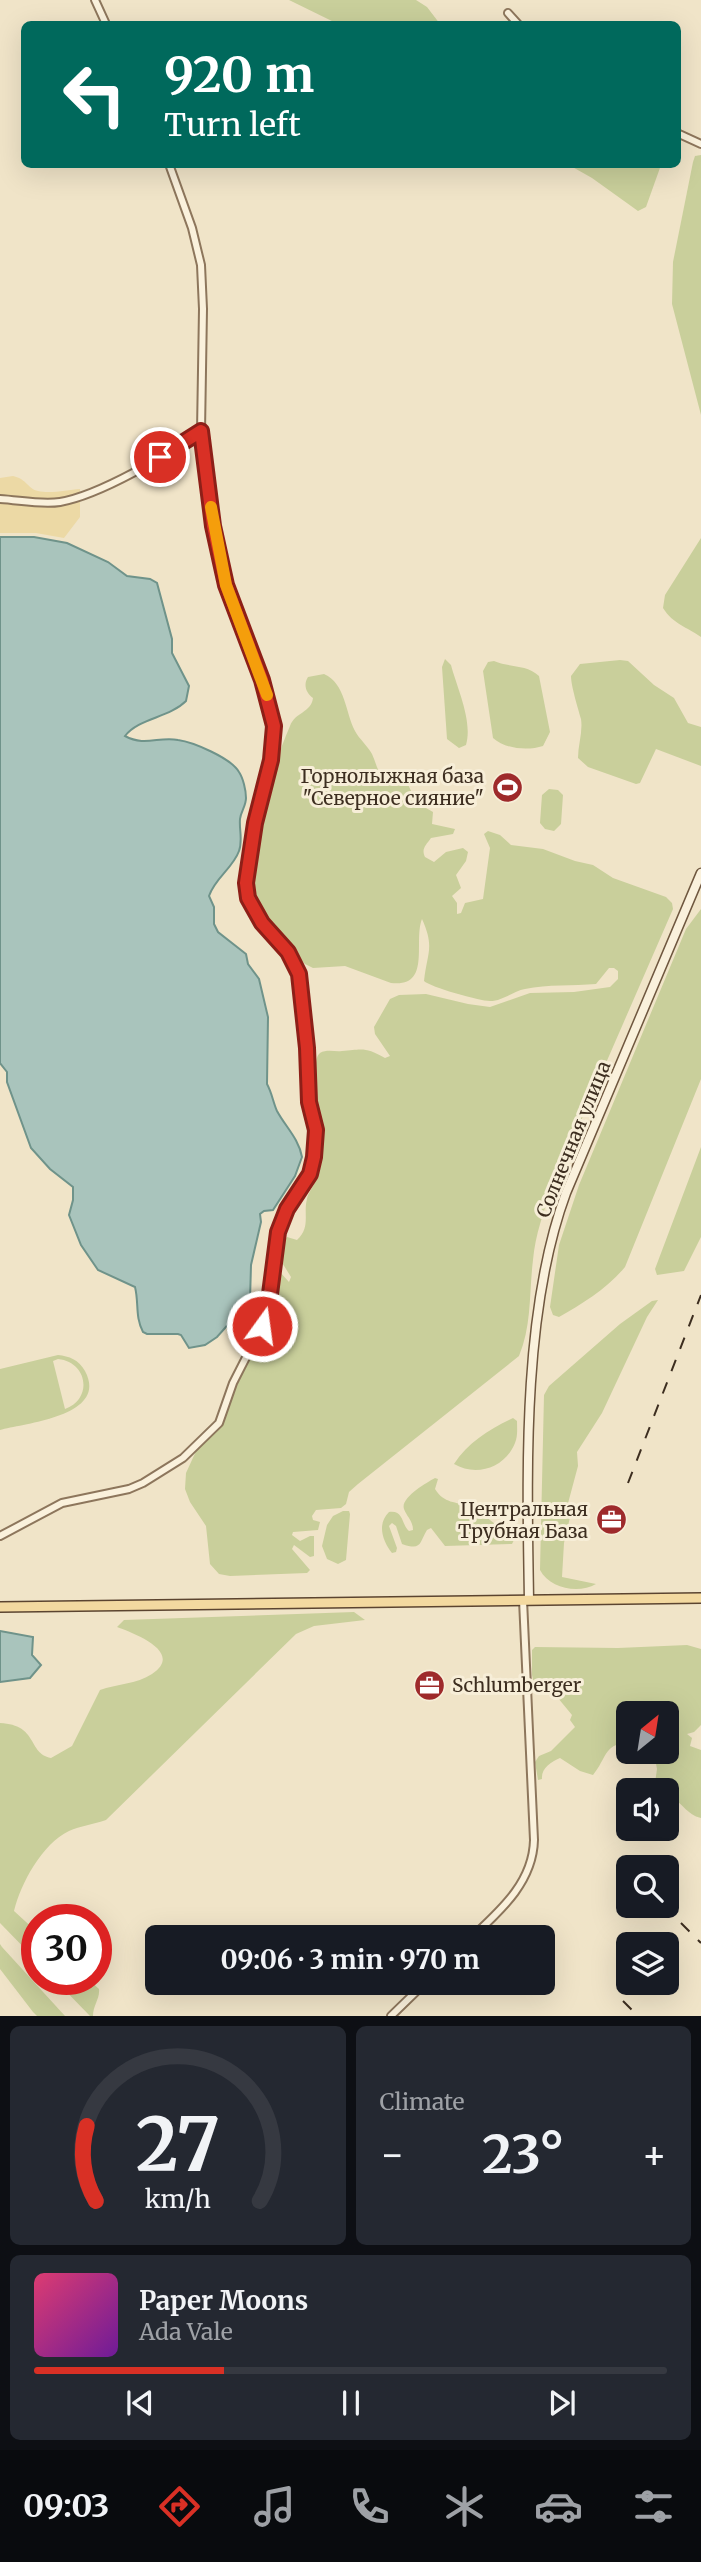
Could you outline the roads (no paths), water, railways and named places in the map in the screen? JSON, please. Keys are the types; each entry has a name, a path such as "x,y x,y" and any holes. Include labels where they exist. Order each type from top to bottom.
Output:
{"main road":[{"path":"0,1607 701,1598"}],"street":[{"path":"95,0 105,21"},
{"path":"508,13 515,21"},
{"path":"681,135 701,144"},
{"path":"0,1536 62,1503 129,1489 143,1483 183,1458 215,1427 223,1415 229,1394 262,1326 282,1221 313,1166 316,1130 309,1102 307,1048 299,974 288,952 253,909 248,898 246,883 255,823 271,760 274,726 262,680 226,585 213,526 201,431 201,264 192,228 170,168"},
{"path":"0,499 57,502 76,498 137,470 201,431"},
{"name":"Солнечная улица","path":"483,1925 517,1890 533,1855 526,1600 531,1380 552,1232 566,1192 701,873"},
{"path":"391,2016 413,1995"}],"water":[{"path":"0,537 34,537 67,543 108,562 127,576 150,579 157,583 172,639 172,653 189,686 186,701 171,711 138,725 125,736 139,741 178,740 202,747 235,767 244,784 246,798 240,819 239,851 209,896 214,907 214,924 218,932 246,954 248,964 259,979 268,1017 267,1084 277,1111 295,1138 302,1157 295,1176 273,1210 260,1214 261,1222 251,1265 250,1300 217,1337 205,1345 189,1348 181,1335 143,1332 135,1287 98,1270 81,1245 69,1215 73,1187 50,1169 31,1148 7,1082 7,1072 0,1063"},
{"path":"0,1631 33,1637 32,1655 41,1665 30,1678 0,1682"}],"railway":[{"path":"628,1483 701,1295"},
{"path":"676,1918 701,1943"},
{"path":"623,2001 638,2016"}],"place":[{"name":"Горнолыжная база \"Северное сияние\"","path":"507,787"},
{"name":"Центральная Трубная База","path":"611,1520"},
{"name":"Schlumberger","path":"429,1685"}]}
